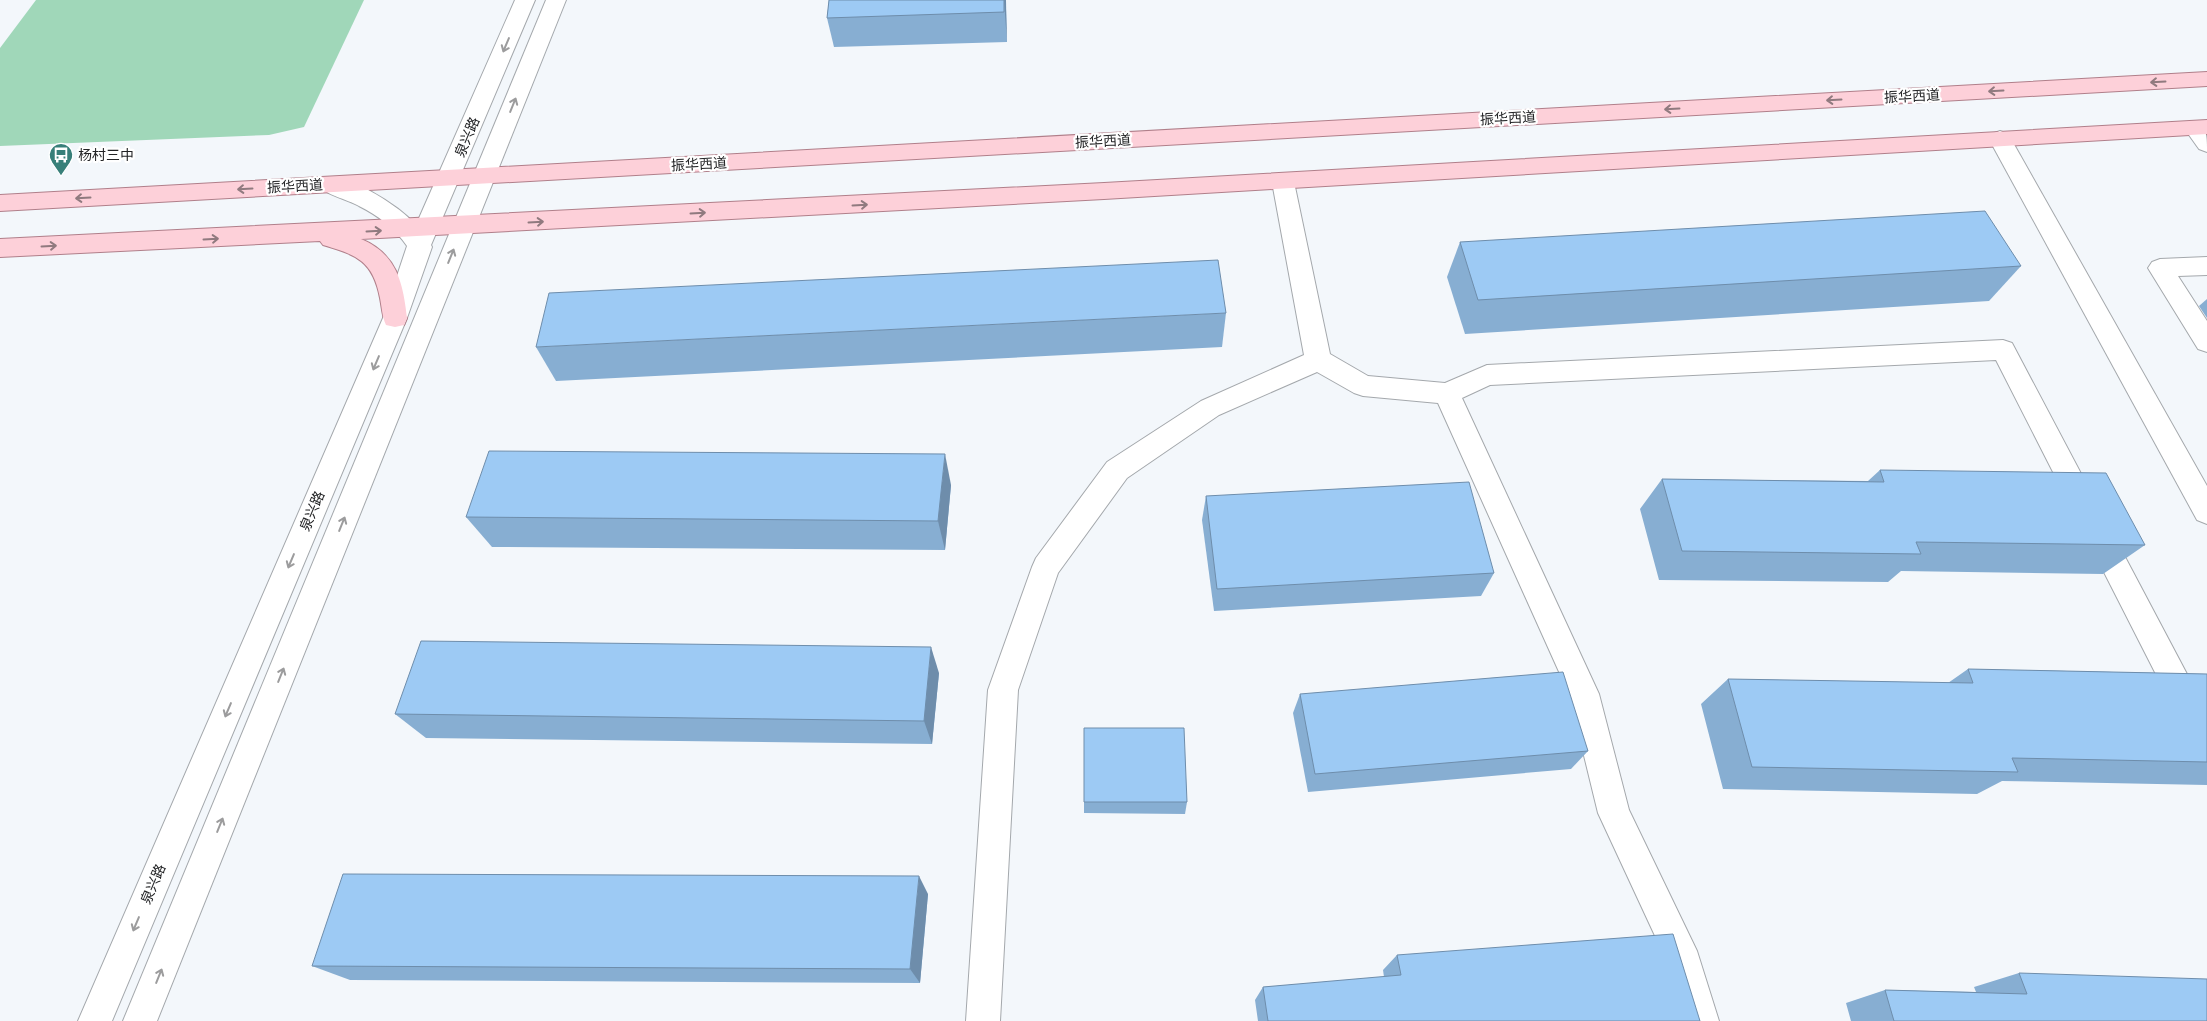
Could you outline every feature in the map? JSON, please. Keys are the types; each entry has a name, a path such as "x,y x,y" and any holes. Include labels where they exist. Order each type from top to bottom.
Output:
{"main road":[{"name":"振华西道","path":"0,203 450,176 484,176 2207,79"},
{"path":"0,248 308,234 417,234 463,226 1283,182 2000,140 2203,133"},
{"path":"308,234 358,246 377,259 389,281 395,318"}],"street":[{"name":"泉兴路","path":"95,1021 395,318 417,234 450,176 525,0"},
{"path":"140,1021 556,0"},
{"path":"2000,140 2207,512"},
{"path":"1283,182 1318,360 1363,386 1447,393 1488,375 2003,350 2207,743"},
{"path":"329,184 350,191 370,202 417,234 429,275 426,317"},
{"path":"2207,266 2160,268 2207,342"},
{"path":"982,1021 1003,690 1046,567 1117,470 1210,408 1318,360"},
{"path":"1447,393 1584,694 1614,812 1685,963 1702,1021"}],"green space":[{"path":"36,0 364,0 304,127 269,135 0,146 0,48"}],"building":[{"path":"829,0 1004,0 1004,12 827,18"},
{"path":"1985,211 2021,266 1478,300 1460,242"},
{"path":"1218,260 1226,313 536,347 549,293"},
{"path":"489,451 945,454 938,521 466,517"},
{"path":"1880,470 2106,473 2145,545 1916,542 1921,554 1682,551 1662,479 1884,482"},
{"path":"1469,482 1494,573 1217,589 1206,496"},
{"path":"421,641 931,647 924,721 395,714"},
{"path":"1968,669 2207,674 2207,762 2012,758 2018,772 1752,767 1728,679 1973,683"},
{"path":"1563,672 1588,751 1315,774 1300,694"},
{"path":"1084,728 1184,728 1187,802 1084,802"},
{"path":"343,874 919,876 910,969 312,966"},
{"path":"1673,934 1700,1021 1268,1021 1263,987 1401,975 1397,955"},
{"path":"2019,973 2207,979 2207,1021 1894,1021 1885,990 2027,994"}],"place":[{"name":"杨村三中","path":"61,176"}]}
